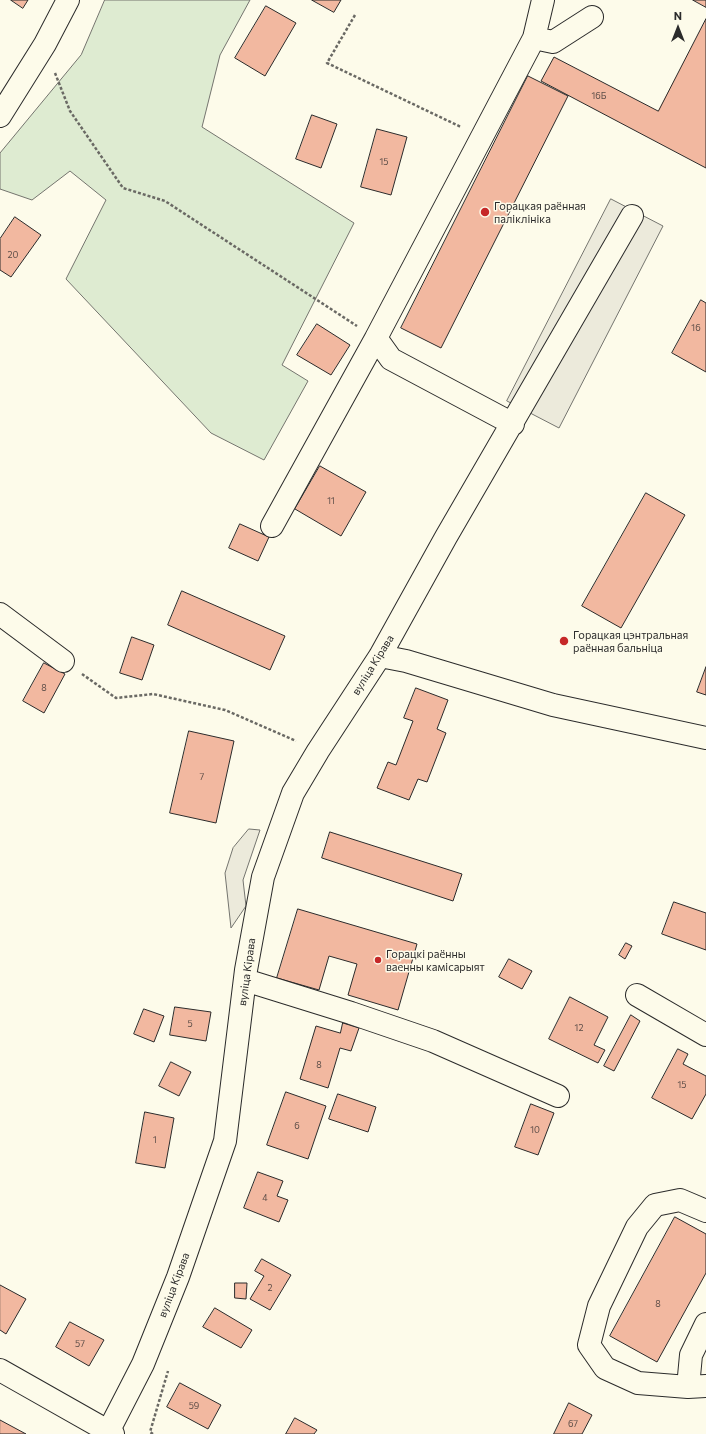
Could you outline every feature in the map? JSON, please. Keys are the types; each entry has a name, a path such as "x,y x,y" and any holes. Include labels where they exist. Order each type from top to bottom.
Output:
{"street":[{"path":"0,116 45,44 68,0"},
{"path":"272,526 376,338 481,136 534,38 543,0"},
{"path":"534,38 553,42 592,17"},
{"name":"вуліца Кірава","path":"110,1433 143,1364 178,1276 225,1141 245,980 263,877 293,793 318,751 380,656 446,536 513,424 632,216"},
{"path":"376,338 391,359 513,424"},
{"path":"0,614 63,661"},
{"path":"380,656 406,661 553,705 706,738"},
{"path":"245,980 351,1013 433,1041 558,1096"},
{"path":"637,995 706,1035"},
{"path":"706,1211 680,1200 655,1205 637,1227 599,1306 589,1345 605,1368 638,1383 697,1387 691,1355 706,1324"},
{"path":"0,1370 110,1433"}],"path":[{"path":"355,15 327,63 481,136"},
{"path":"45,44 70,111 123,188 165,201 376,338"},
{"path":"63,661 116,698 153,694 225,710 318,751"}],"green space":[{"path":"105,0 250,0 220,55 202,127 354,223 282,365 308,381 264,460 211,433 66,279 106,200 70,171 32,200 0,189 0,153 81,55"}],"shaded area":[{"path":"611,199 663,226 559,428 507,401"},
{"path":"249,829 260,830 243,880 246,906 231,928 225,873 233,848"}],"building":[{"path":"11,0 28,0 23,8"},
{"path":"312,0 341,0 334,12"},
{"path":"693,0 706,0 706,7"},
{"path":"266,6 296,23 265,76 235,58"},
{"path":"706,19 706,168 541,81 554,57 658,111"},
{"name":"Горацкая раённая паліклініка","path":"528,76 568,96 441,348 401,328"},
{"path":"312,115 337,124 321,168 296,159"},
{"path":"377,129 407,137 391,195 361,187"},
{"path":"15,217 41,235 11,277 0,270 0,239"},
{"path":"701,300 706,303 706,372 672,353"},
{"path":"317,324 350,345 331,375 297,355"},
{"path":"320,466 366,492 341,536 295,509"},
{"path":"646,493 685,515 621,628 582,606"},
{"path":"240,524 269,537 258,561 229,548"},
{"path":"182,591 285,636 270,670 168,625"},
{"path":"132,637 154,645 142,680 120,673"},
{"path":"44,663 65,674 44,713 23,701"},
{"path":"706,667 706,695 697,692"},
{"path":"416,688 448,700 437,729 446,733 427,782 418,779 409,800 377,788 388,762 396,765 413,721 404,718"},
{"path":"189,731 234,741 216,823 170,813"},
{"path":"330,832 462,874 453,901 322,858"},
{"path":"674,902 706,913 706,950 662,934"},
{"name":"Горацкі раённы ваенны камісарыят","path":"298,909 417,944 398,1010 348,995 357,964 329,956 319,990 277,978"},
{"path":"626,943 632,946 625,959 619,955"},
{"path":"509,959 532,971 522,989 499,977"},
{"path":"570,997 608,1017 594,1045 605,1050 598,1063 549,1039"},
{"path":"175,1007 211,1012 206,1041 170,1035"},
{"path":"144,1009 164,1016 154,1042 134,1034"},
{"path":"631,1015 640,1021 614,1071 604,1066"},
{"path":"343,1023 359,1028 351,1051 340,1048 328,1088 300,1079 316,1026 340,1033"},
{"path":"678,1049 688,1054 683,1064 706,1076 706,1094 692,1119 652,1098"},
{"path":"171,1062 191,1072 179,1096 159,1086"},
{"path":"286,1092 326,1106 308,1159 267,1145"},
{"path":"338,1094 376,1107 368,1132 329,1119"},
{"path":"531,1104 554,1113 538,1155 515,1147"},
{"path":"145,1112 174,1118 165,1168 136,1163"},
{"path":"258,1172 283,1181 277,1196 288,1200 279,1222 244,1208"},
{"path":"675,1217 706,1234 706,1273 657,1362 610,1336"},
{"path":"262,1259 291,1275 270,1310 250,1299 264,1276 255,1271"},
{"path":"235,1283 247,1283 246,1299 235,1298"},
{"path":"0,1285 26,1299 6,1334 0,1330"},
{"path":"215,1308 252,1330 241,1348 203,1327"},
{"path":"70,1322 104,1340 89,1366 56,1347"},
{"path":"180,1383 221,1405 208,1429 167,1407"},
{"path":"569,1403 592,1415 582,1434 554,1434"},
{"path":"295,1418 317,1430 314,1434 286,1434"},
{"path":"0,1420 26,1434 0,1434"}],"place":[{"name":"Горацкая раённая паліклініка","path":"485,212"},
{"name":"Горацкая цэнтральная раённая бальніца","path":"564,641"},
{"name":"Горацкі раённы ваенны камісарыят","path":"378,960"}]}
